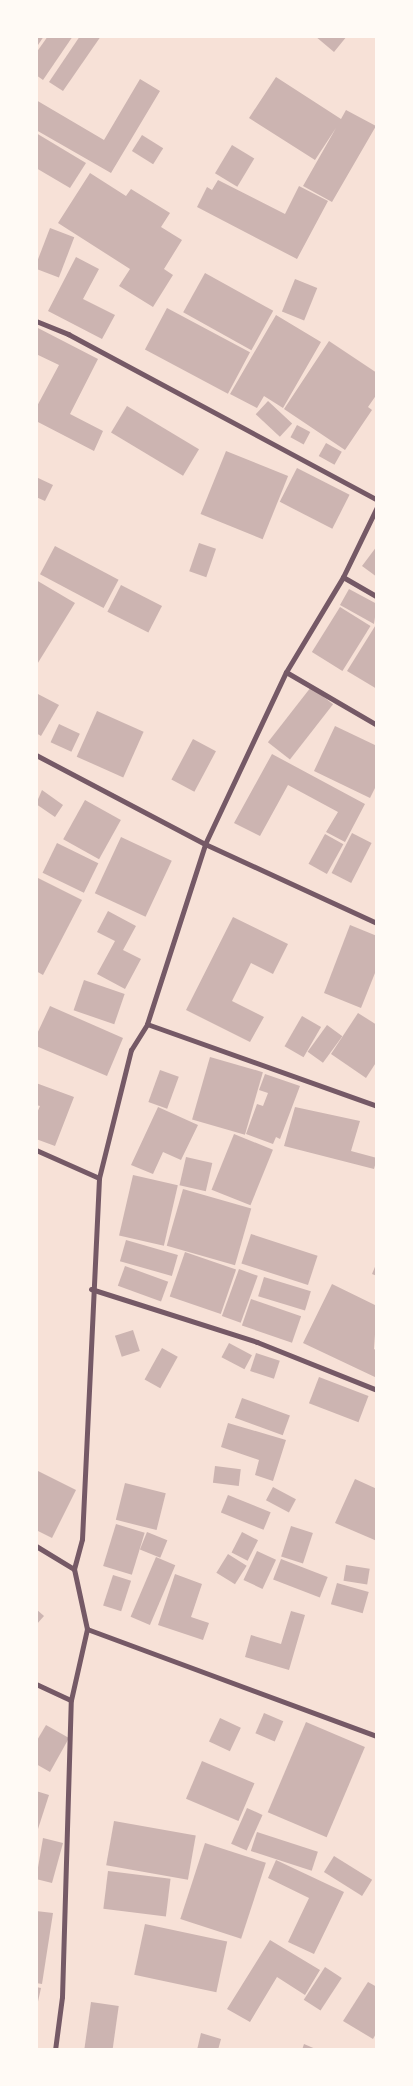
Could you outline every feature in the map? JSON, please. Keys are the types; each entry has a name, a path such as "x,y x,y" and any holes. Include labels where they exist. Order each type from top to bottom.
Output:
{"street":[{"path":"36,321 68,334 377,500"},
{"path":"55,2050 62,1997 71,1700 87,1629 74,1568 82,1539 91,1289 98,1178 131,1050 147,1024 205,844 286,672 343,577 377,507"},
{"path":"343,577 377,597"},
{"path":"286,672 377,725"},
{"path":"36,755 205,844 377,923"},
{"path":"147,1024 377,1106"},
{"path":"36,1150 98,1178"},
{"path":"91,1289 256,1342 377,1390"},
{"path":"36,1546 74,1568"},
{"path":"87,1629 377,1736"},
{"path":"36,1684 71,1700"}],"building":[{"path":"36,36 44,36 36,48"},
{"path":"48,36 73,36 43,80 36,75 36,53"},
{"path":"80,36 101,36 63,91 49,82"},
{"path":"315,36 347,36 334,52"},
{"path":"276,77 341,119 346,110 376,126 332,202 303,186 336,128 315,160 249,118"},
{"path":"140,79 160,91 111,173 36,130 36,100 104,140"},
{"path":"36,133 86,163 70,188 36,168"},
{"path":"142,135 163,148 153,164 132,151"},
{"path":"232,145 254,158 237,187 215,173"},
{"path":"90,173 126,196 131,189 170,213 161,227 182,240 164,269 173,275 153,307 119,286 130,269 58,223"},
{"path":"218,180 285,214 299,186 328,201 297,259 197,207 207,187 212,190"},
{"path":"50,228 74,237 59,277 36,269"},
{"path":"76,257 99,269 83,299 115,315 102,339 48,311"},
{"path":"205,273 273,311 251,350 183,312"},
{"path":"295,279 317,288 304,320 282,311"},
{"path":"167,308 250,352 228,394 145,349"},
{"path":"276,315 321,342 283,408 264,396 257,408 230,394"},
{"path":"36,327 98,359 70,414 103,431 94,451 36,421 36,408 59,365 36,354"},
{"path":"329,341 377,373 377,394 368,407 372,410 345,450 284,409"},
{"path":"268,401 292,424 280,437 256,414"},
{"path":"127,406 199,449 183,476 111,433"},
{"path":"297,425 310,432 304,444 290,437"},
{"path":"326,443 342,452 334,465 319,456"},
{"path":"226,451 288,476 263,539 201,514"},
{"path":"297,468 350,495 332,529 280,502"},
{"path":"36,477 53,485 45,501 36,497"},
{"path":"199,543 216,549 206,577 189,571"},
{"path":"55,546 119,580 104,608 40,574"},
{"path":"377,546 377,577 362,566"},
{"path":"36,580 75,603 36,666"},
{"path":"121,585 162,606 148,633 107,612"},
{"path":"349,589 377,604 374,624 340,605"},
{"path":"340,607 371,626 342,671 312,652"},
{"path":"377,623 377,689 347,671"},
{"path":"311,687 333,704 290,759 268,742"},
{"path":"36,693 59,705 41,736 36,733"},
{"path":"97,711 144,732 123,777 77,757"},
{"path":"59,724 80,734 71,752 51,742"},
{"path":"335,726 377,746 377,784 370,798 314,771"},
{"path":"193,739 216,751 194,792 171,780"},
{"path":"272,754 365,804 345,842 326,832 338,812 288,785 260,836 234,823"},
{"path":"42,790 63,805 55,817 36,804"},
{"path":"85,800 121,820 99,859 63,839"},
{"path":"352,833 372,843 351,883 332,873"},
{"path":"325,834 343,844 327,874 309,864"},
{"path":"121,837 172,861 146,917 95,893"},
{"path":"57,843 98,863 84,893 43,873"},
{"path":"38,878 82,900 43,975 36,971"},
{"path":"108,911 136,926 123,950 141,959 125,989 97,974 115,941 97,932"},
{"path":"233,917 288,944 273,974 251,963 232,1001 264,1017 250,1042 186,1010"},
{"path":"350,925 377,936 377,968 361,1008 324,993"},
{"path":"84,980 125,994 114,1024 74,1010"},
{"path":"50,1006 123,1038 107,1076 36,1046 36,1036"},
{"path":"358,1013 377,1025 377,1061 366,1078 331,1054"},
{"path":"302,1016 321,1027 304,1057 285,1046"},
{"path":"327,1025 342,1036 323,1063 308,1052"},
{"path":"210,1057 263,1072 245,1135 192,1119"},
{"path":"160,1070 179,1077 167,1109 148,1102"},
{"path":"265,1074 300,1086 280,1139 276,1137 273,1144 246,1134 257,1104 263,1106 268,1093 259,1090"},
{"path":"36,1083 74,1097 55,1146 36,1139 36,1115 40,1106 36,1105"},
{"path":"158,1107 198,1125 181,1160 163,1152 153,1174 131,1165"},
{"path":"295,1107 360,1121 351,1151 377,1158 374,1169 284,1146"},
{"path":"234,1134 273,1150 250,1205 212,1190"},
{"path":"186,1157 212,1163 206,1191 179,1185"},
{"path":"133,1175 178,1185 164,1246 119,1235"},
{"path":"183,1189 251,1209 235,1265 167,1246"},
{"path":"251,1234 318,1256 308,1285 241,1263"},
{"path":"126,1240 178,1255 172,1276 120,1261"},
{"path":"185,1252 236,1270 221,1314 170,1296"},
{"path":"377,1262 377,1276 372,1274"},
{"path":"125,1266 168,1282 161,1301 118,1286"},
{"path":"239,1269 258,1276 241,1323 222,1316"},
{"path":"264,1277 311,1291 305,1310 258,1296"},
{"path":"332,1284 377,1306 374,1349 377,1351 377,1378 303,1343"},
{"path":"251,1299 301,1316 292,1343 242,1325"},
{"path":"133,1330 140,1351 122,1357 115,1336"},
{"path":"229,1343 252,1355 244,1369 221,1357"},
{"path":"162,1348 178,1357 160,1388 145,1379"},
{"path":"256,1353 280,1361 274,1379 250,1371"},
{"path":"319,1377 368,1396 358,1422 309,1403"},
{"path":"242,1398 290,1415 283,1435 235,1418"},
{"path":"228,1423 286,1440 273,1481 255,1475 259,1460 221,1447"},
{"path":"215,1466 241,1469 239,1486 213,1483"},
{"path":"36,1470 76,1490 52,1538 36,1530"},
{"path":"355,1479 377,1489 377,1541 335,1523"},
{"path":"125,1483 166,1493 157,1530 116,1520"},
{"path":"273,1487 296,1499 289,1512 266,1500"},
{"path":"228,1495 271,1512 264,1530 221,1513"},
{"path":"116,1524 145,1533 132,1575 103,1566"},
{"path":"291,1526 313,1533 303,1564 281,1556"},
{"path":"147,1532 167,1540 160,1558 140,1550"},
{"path":"242,1532 258,1540 248,1561 232,1552"},
{"path":"257,1551 276,1560 263,1589 243,1580"},
{"path":"228,1554 247,1566 235,1584 216,1573"},
{"path":"156,1557 175,1565 150,1625 131,1617"},
{"path":"281,1559 328,1577 320,1597 273,1580"},
{"path":"346,1565 370,1569 367,1585 343,1581"},
{"path":"175,1574 202,1584 191,1617 209,1623 203,1640 158,1625"},
{"path":"113,1575 131,1581 121,1611 103,1605"},
{"path":"337,1583 369,1592 363,1613 331,1604"},
{"path":"36,1609 44,1616 36,1625"},
{"path":"291,1611 305,1615 289,1670 245,1657 251,1635 281,1644"},
{"path":"264,1713 283,1721 275,1741 255,1733"},
{"path":"220,1718 241,1728 230,1751 209,1742"},
{"path":"306,1722 365,1747 327,1837 268,1812"},
{"path":"46,1725 69,1738 50,1772 36,1764 36,1742"},
{"path":"202,1761 254,1783 238,1821 186,1799"},
{"path":"36,1791 49,1795 37,1832 36,1832"},
{"path":"247,1808 263,1815 247,1851 231,1844"},
{"path":"114,1821 196,1835 188,1880 106,1865"},
{"path":"257,1832 318,1852 312,1871 251,1851"},
{"path":"43,1838 63,1843 52,1883 36,1879"},
{"path":"205,1843 266,1863 241,1939 180,1919"},
{"path":"334,1856 372,1880 362,1896 324,1872"},
{"path":"276,1860 344,1892 314,1954 288,1942 309,1898 268,1878"},
{"path":"108,1871 171,1879 166,1916 103,1909"},
{"path":"36,1911 53,1913 42,1984 36,1983"},
{"path":"145,1924 227,1941 216,1992 134,1975"},
{"path":"270,1940 320,1970 305,1995 277,1977 250,2022 227,2009"},
{"path":"325,1967 342,1978 321,2011 304,2000"},
{"path":"368,1982 377,1987 377,2032 373,2039 343,2021"},
{"path":"36,1987 41,1988 37,2006 36,2006"},
{"path":"91,2002 119,2006 113,2050 84,2050"},
{"path":"201,2033 221,2039 218,2050 197,2050"},
{"path":"304,2044 318,2050 302,2050"}]}
